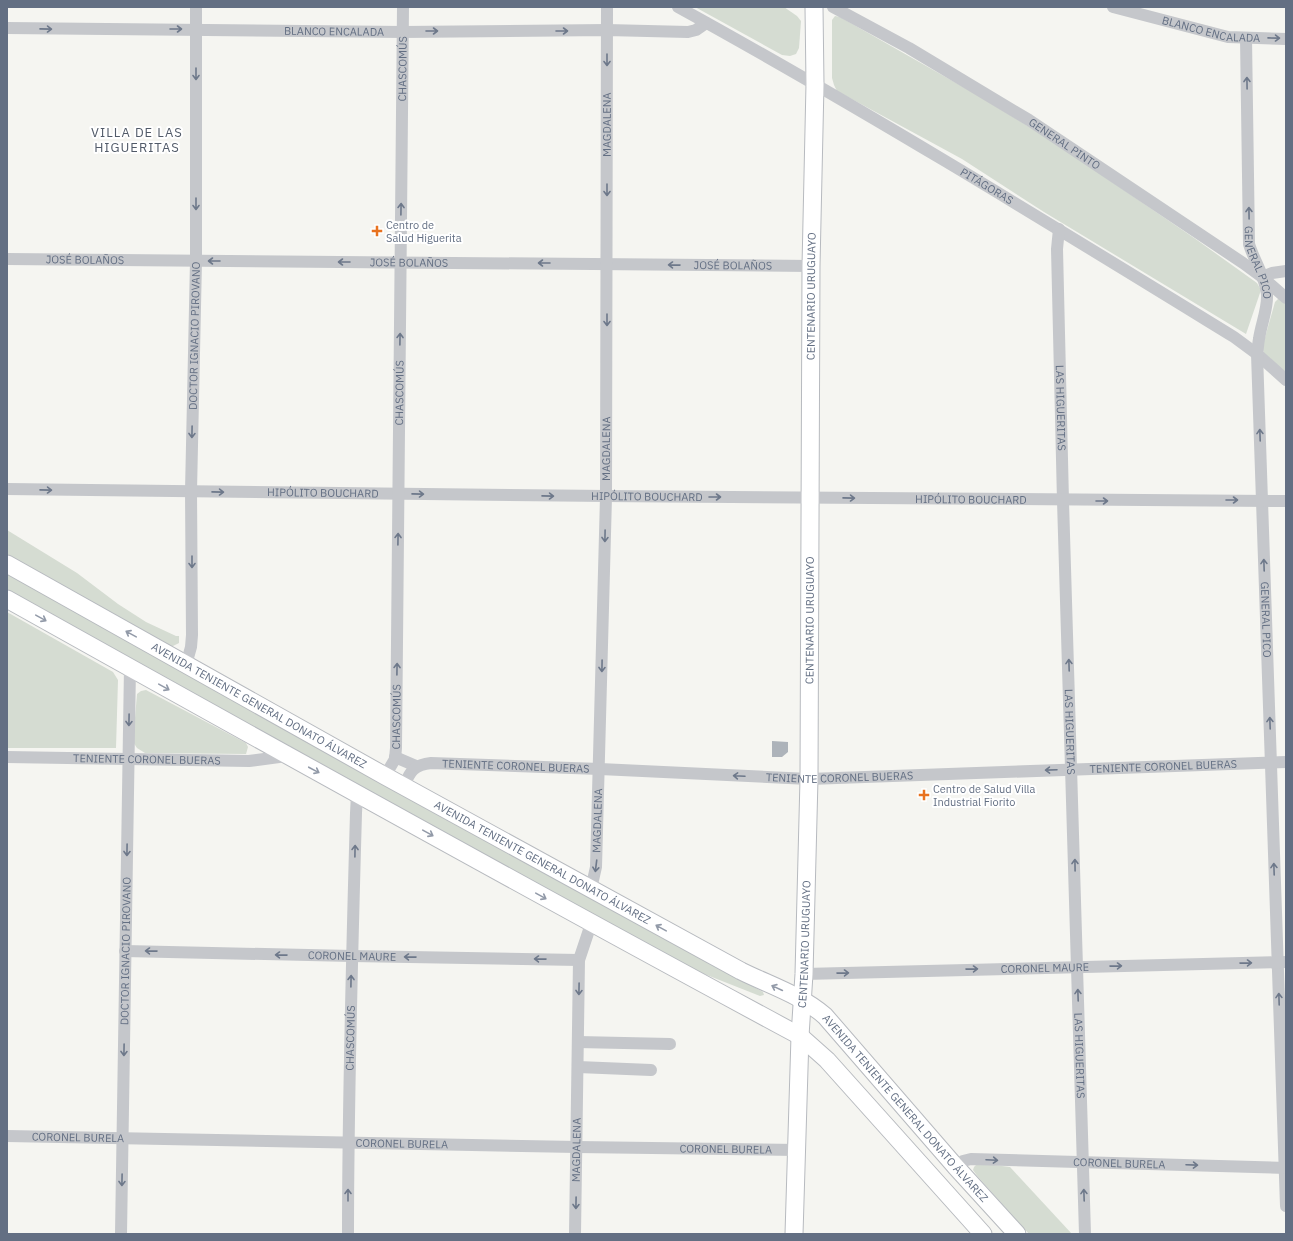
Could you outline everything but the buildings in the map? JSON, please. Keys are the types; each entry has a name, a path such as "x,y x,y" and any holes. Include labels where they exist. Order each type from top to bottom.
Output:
{"main road":[{"name":"CENTENARIO URUGUAYO","path":"794,1234 800,1036 804,974 808,779 811,266 815,84 814,7"},
{"name":"AVENIDA TENIENTE GENERAL DONATO ÁLVAREZ","path":"7,564 385,776 740,972 815,1007 825,1016 955,1166 1017,1234"},
{"path":"7,599 591,924 800,1036 827,1060 983,1234"}],"street":[{"name":"DOCTOR IGNACIO PIROVANO","path":"186,665 191,647 192,635 191,491 196,261 196,7"},
{"name":"CHASCOMÚS","path":"385,776 395,757 403,7"},
{"name":"MAGDALENA","path":"591,889 596,867 600,769 606,497 608,264 607,7"},
{"name":"PITÁGORAS","path":"678,7 815,84 1059,229 1234,338 1257,354 1286,380"},
{"name":"GENERAL PINTO","path":"833,7 909,48 1030,120 1262,277 1286,298"},
{"name":"BLANCO ENCALADA","path":"1113,7 1228,37 1286,39"},
{"name":"BLANCO ENCALADA","path":"7,28 403,32 607,30 688,32 696,30 706,23"},
{"name":"GENERAL PICO","path":"1246,38 1249,244 1252,256 1265,286 1267,303 1258,339 1257,354 1271,762 1282,962 1286,1206"},
{"name":"LAS HIGUERITAS","path":"1059,229 1057,249 1063,501 1086,1234"},
{"name":"JOSÉ BOLAÑOS","path":"7,259 811,266"},
{"path":"1262,277 1272,273 1286,271"},
{"name":"HIPÓLITO BOUCHARD","path":"7,489 1063,501 1286,500"},
{"name":"DOCTOR IGNACIO PIROVANO","path":"121,1234 130,667"},
{"name":"TENIENTE CORONEL BUERAS","path":"7,757 249,761 287,756"},
{"path":"395,757 416,766 409,774 404,786"},
{"name":"TENIENTE CORONEL BUERAS","path":"416,766 431,763 808,779 1286,762"},
{"name":"CHASCOMÚS","path":"348,1234 348,1143 357,794"},
{"name":"MAGDALENA","path":"575,1234 580,960 591,924"},
{"name":"CORONEL MAURE","path":"125,951 580,960"},
{"name":"CORONEL MAURE","path":"804,974 1282,962"},
{"path":"578,1042 670,1044"},
{"path":"578,1067 651,1070"},
{"name":"CORONEL BURELA","path":"7,1136 797,1150"},
{"name":"CORONEL BURELA","path":"955,1166 963,1161 971,1159 1015,1161 1083,1161 1285,1168"}],"shaded area":[{"path":"695,7 784,7 797,16 801,21 799,48 796,54 790,56 782,55"},
{"path":"835,16 840,17 979,96 1052,141 1257,283 1261,290 1246,334 1044,212 962,159 837,91 832,78 832,20"},
{"path":"1278,299 1282,299 1286,303 1286,373 1265,355 1262,348 1275,302"},
{"path":"7,530 77,573 118,604 146,622 179,636 179,643 173,646 168,646 7,554"},
{"path":"7,573 763,992 764,995 760,996 689,968 7,590"},
{"path":"7,612 113,672 118,680 116,748 7,748"},
{"path":"146,690 246,743 248,747 246,754 145,753 137,748 133,742 137,694"},
{"path":"978,1163 1010,1167 1072,1234 1029,1234 978,1177 973,1170"}],"place":[{"name":"Centro de Salud Higuerita","path":"377,231"},
{"name":"Centro de Salud Villa Industrial Fiorito","path":"924,795"}],"district":[{"name":"VILLA DE LAS HIGUERITAS","path":"137,140"}]}
